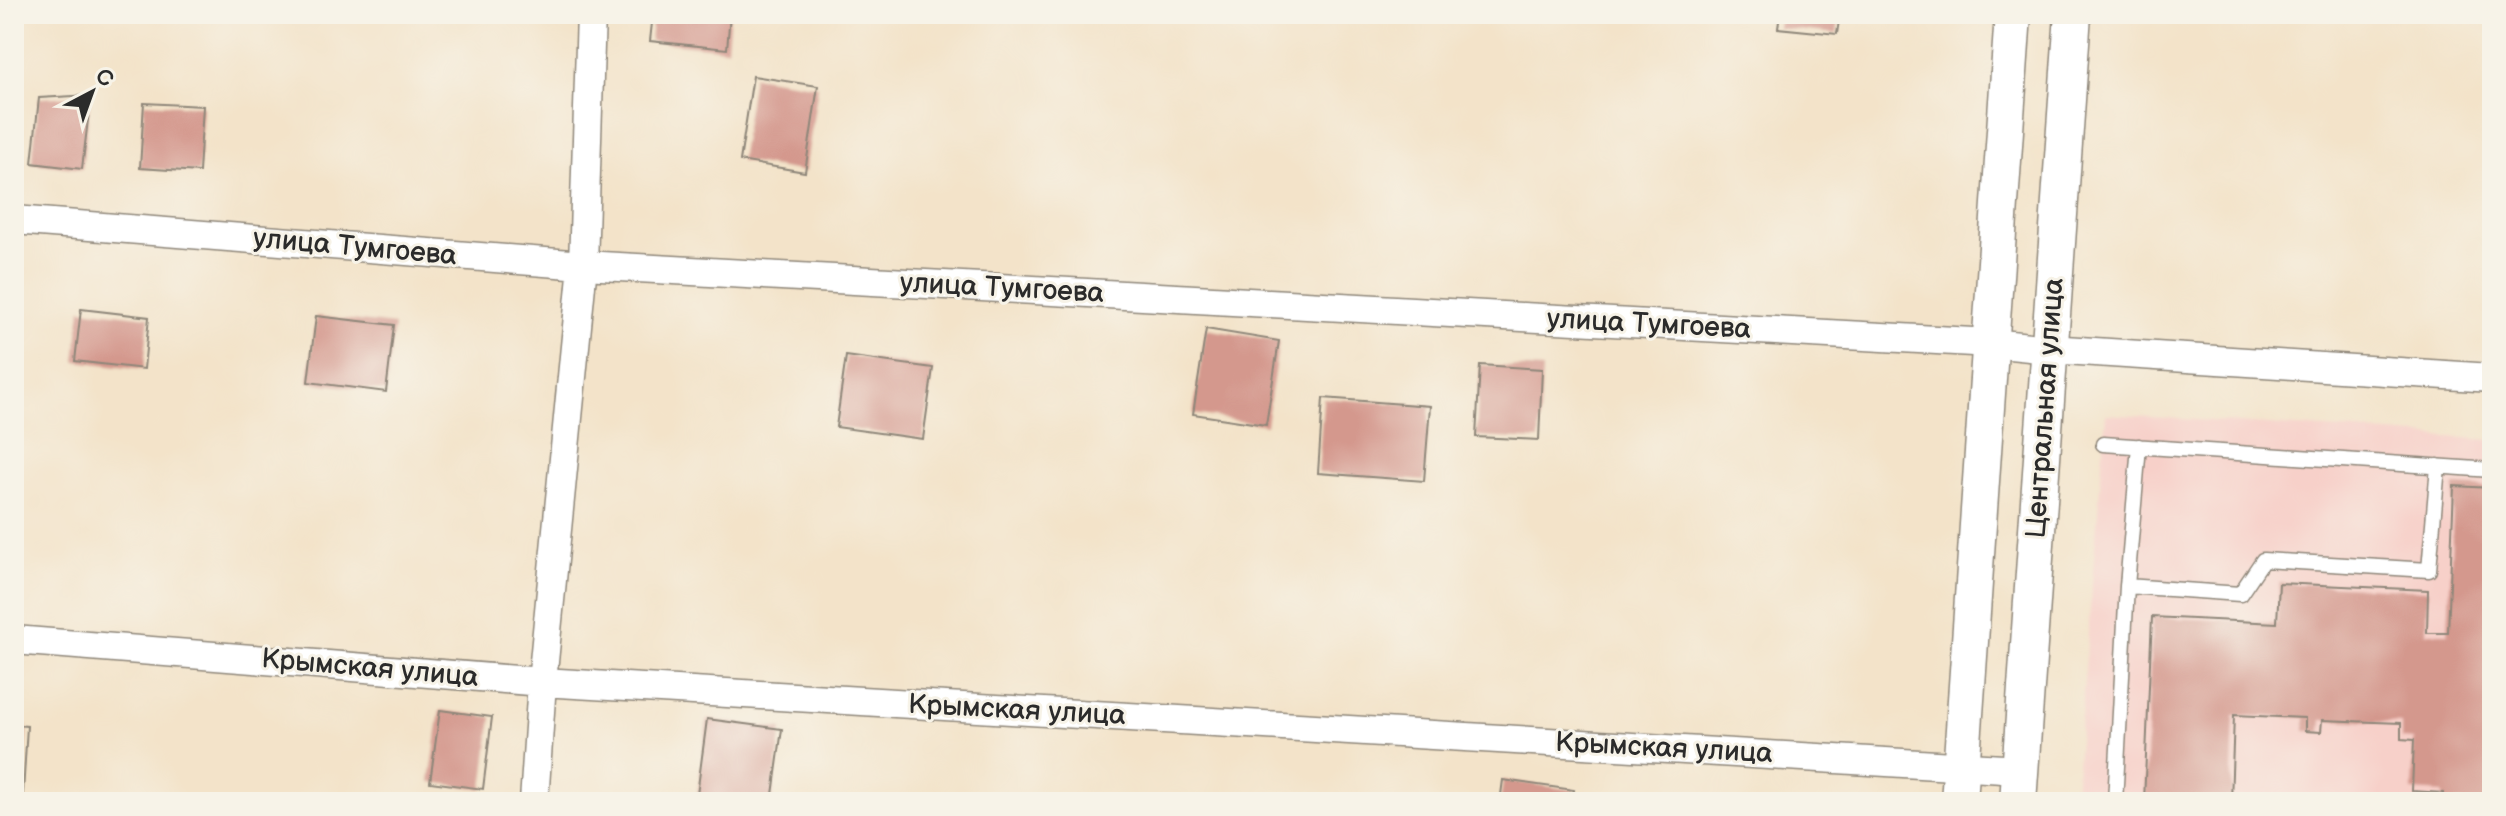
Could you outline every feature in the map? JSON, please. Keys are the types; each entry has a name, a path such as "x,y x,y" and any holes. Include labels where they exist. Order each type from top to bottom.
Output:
{"street":[{"path":"534,802 542,682 583,265 591,14"},
{"name":"Центральная улица","path":"1959,802 2013,14"},
{"name":"Центральная улица","path":"2019,786 2073,14"},
{"name":"улица Тумгоева","path":"14,220 583,265 1991,343 2492,378"},
{"name":"Крымская улица","path":"14,640 542,682 1962,766 2019,786"}],"lane":[{"path":"2103,444 2492,470"},
{"path":"2115,802 2127,586 2139,446"},
{"path":"2127,586 2240,594 2263,560 2429,570 2438,466"}],"shaded area":[{"path":"2106,414 2492,440 2492,802 2074,802"}],"building":[{"path":"653,14 730,14 727,49 650,41"},
{"path":"1780,14 1840,14 1837,34 1778,28"},
{"path":"753,76 818,86 805,172 740,161"},
{"path":"91,95 82,169 32,163 39,98"},
{"path":"144,103 203,106 199,172 140,168"},
{"path":"81,309 149,317 144,369 75,361"},
{"path":"316,316 394,325 386,392 308,382"},
{"path":"1206,329 1279,341 1266,425 1193,414"},
{"path":"846,356 933,368 923,439 836,427"},
{"path":"1480,365 1542,369 1539,440 1476,437"},
{"path":"1323,398 1430,406 1424,481 1318,473"},
{"path":"2454,486 2492,488 2492,802 2443,802 2443,793 2412,791 2414,740 2401,739 2401,723 2322,720 2321,732 2305,731 2305,718 2234,715 2231,802 2144,802 2152,617 2277,623 2279,583 2428,590 2427,633 2448,633"},
{"path":"440,710 492,717 483,789 430,782"},
{"path":"707,719 782,729 772,802 696,802"},
{"path":"14,725 27,726 23,794 14,793"},
{"path":"1503,780 1574,790 1572,802 1500,802"}]}
